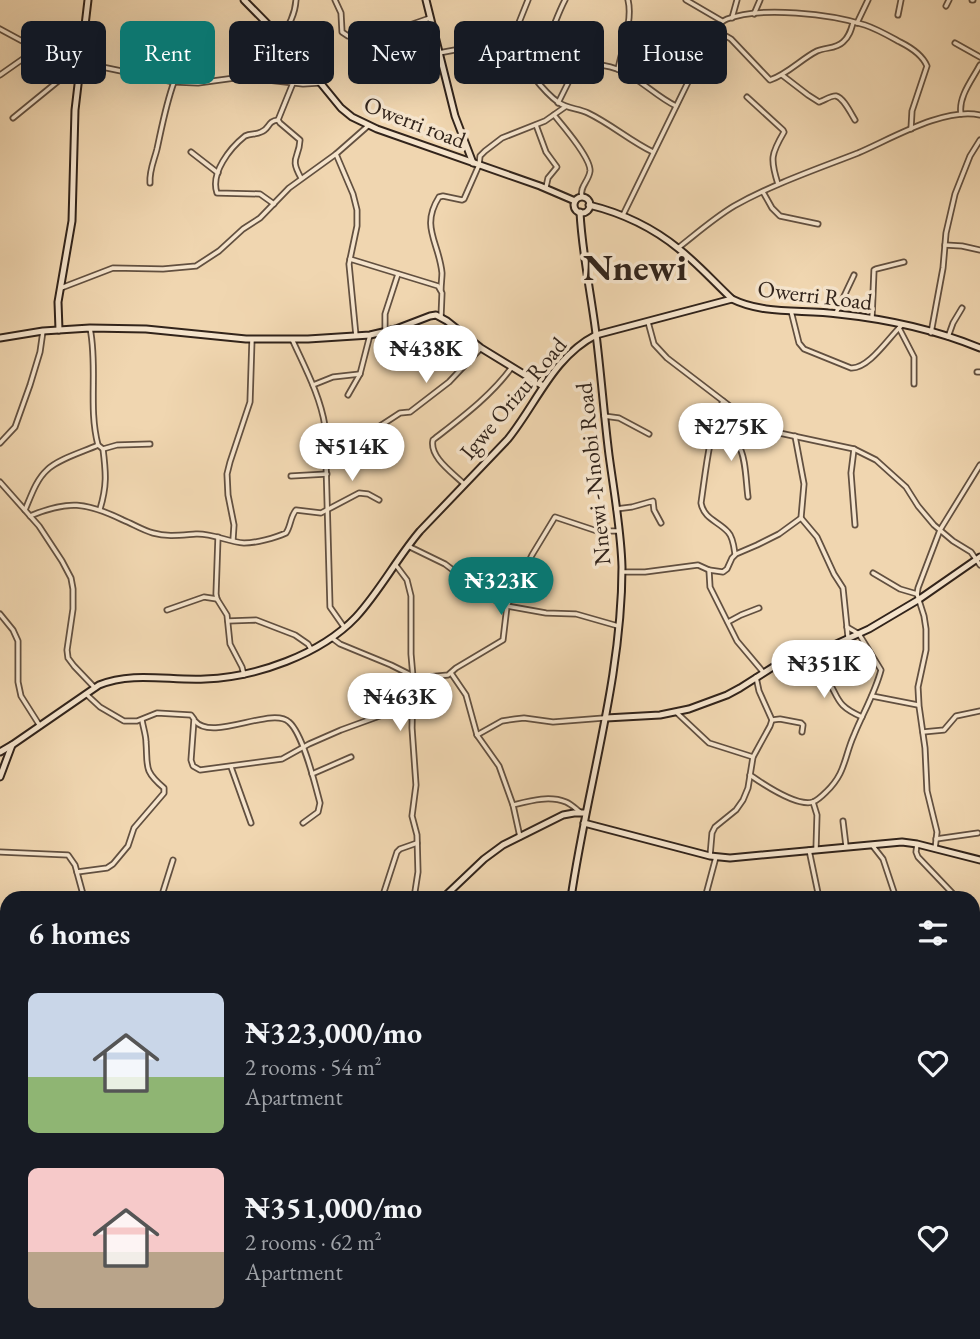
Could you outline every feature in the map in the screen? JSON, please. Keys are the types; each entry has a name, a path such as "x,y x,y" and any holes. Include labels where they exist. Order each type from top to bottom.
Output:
{"main road":[{"path":"85,21 88,0"},
{"name":"Owerri road","path":"244,0 265,21"},
{"path":"426,0 431,21"},
{"path":"440,60 455,116 476,164"},
{"path":"59,330 58,302 72,221 77,84"},
{"name":"Owerri road","path":"322,84 347,113 369,125 578,199"},
{"path":"578,199 587,200 589,205 585,212 575,208 578,199"},
{"name":"Owerri Road","path":"589,205 623,215 656,233 678,248 732,299 748,306 836,313 872,319 948,337 980,348"},
{"name":"Nnewi -Nnobi Road","path":"572,891 584,823 583,813 606,718 622,572 620,531 580,212"},
{"name":"Igwe Orizu Road","path":"0,752 112,679 194,680 244,675 276,665 332,638 366,605 408,546 513,433 543,386 571,352 596,335 732,299"},
{"path":"0,338 43,331 90,328 136,328 252,339 356,336 396,329 430,316 441,317 481,348 543,386"},
{"path":"606,718 676,712 727,695 773,667 859,634 979,560"},
{"path":"0,777 12,746"},
{"path":"450,891 503,845 552,820 583,813"},
{"path":"584,823 730,858 902,842 980,860"}],"street":[{"path":"291,21 296,0"},
{"path":"335,0 341,13 342,32 348,35"},
{"path":"520,21 528,0"},
{"path":"556,21 565,0"},
{"path":"628,0 628,21"},
{"path":"685,0 720,21"},
{"path":"732,18 737,0"},
{"path":"754,14 760,0"},
{"path":"727,36 768,79 773,80 816,52 841,44 868,0"},
{"path":"898,15 901,0"},
{"path":"946,6 949,0"},
{"path":"724,21 754,14 788,13 855,23 877,30 909,47 927,66 912,111 911,129"},
{"path":"422,21 430,18"},
{"path":"0,29 21,40"},
{"path":"955,43 980,57"},
{"path":"0,75 21,60"},
{"path":"961,114 961,101 980,65"},
{"path":"604,67 618,69"},
{"path":"782,75 819,102 833,96 838,97 855,120"},
{"path":"13,118 55,84"},
{"path":"150,183 149,173 173,84"},
{"path":"278,120 293,84"},
{"path":"541,84 558,103 584,111 653,152"},
{"path":"558,103 568,84"},
{"path":"643,84 676,106"},
{"path":"623,215 687,84"},
{"path":"747,97 783,130 772,158 779,185"},
{"path":"441,317 442,272 430,227 431,213 439,197 464,199 480,156 502,138 536,125 565,107"},
{"path":"678,248 731,208 804,173 911,129 961,114 980,115"},
{"path":"554,115 573,138 589,165 589,175 578,199"},
{"path":"274,204 261,194 217,193 215,186 226,156 246,135 263,132 271,121 278,120"},
{"path":"278,120 300,140 294,165 301,178"},
{"path":"61,288 113,268 163,269 196,266 260,218 301,178 336,154 369,125"},
{"path":"536,125 546,152 557,167 548,178 546,188"},
{"path":"931,333 943,268 946,233 955,194 970,156 980,140"},
{"path":"191,152 218,173"},
{"path":"336,154 357,209 349,277 356,336"},
{"path":"763,192 780,216 818,223"},
{"path":"945,245 980,250"},
{"path":"350,259 441,289"},
{"path":"872,319 874,270 904,262"},
{"path":"385,331 385,314 398,274"},
{"path":"836,313 854,275"},
{"path":"948,337 962,308"},
{"path":"791,311 799,344 804,349 851,368 867,363 901,326 914,358 914,384"},
{"path":"648,321 657,348 723,401 757,425 854,449 876,460 912,494 925,515 940,530 979,560"},
{"path":"90,328 94,356 93,422 98,445 103,449 107,482 100,509"},
{"path":"0,443 15,427 40,352 43,331"},
{"path":"348,394 360,374 370,335"},
{"path":"233,540 234,525 228,487 229,462 250,402 252,339"},
{"path":"292,339 322,407 326,426 330,607 344,628"},
{"path":"377,428 400,413 410,412 449,382 481,348"},
{"path":"464,484 438,458 431,443 463,418 512,367"},
{"path":"313,385 333,377 360,374"},
{"path":"723,401 709,447 701,508 730,534 736,554"},
{"path":"604,416 619,418 649,434"},
{"path":"714,429 740,446 748,496"},
{"path":"795,436 804,484 801,517 817,537 843,588 848,637"},
{"path":"103,449 117,445 149,444"},
{"path":"25,510 49,467 98,445"},
{"path":"854,449 851,473 855,526"},
{"path":"935,849 936,824 926,784 919,706 918,687 926,650 926,629 918,597 919,582 940,530 980,465"},
{"path":"291,476 327,474"},
{"path":"0,482 30,516 71,578 73,610 66,650 74,666 95,688"},
{"path":"30,516 68,505 81,505 100,509 155,534 195,534 250,542 281,535 288,530 296,510 321,513 359,493 379,500"},
{"path":"617,509 653,501 654,510 661,523"},
{"path":"332,638 340,644 391,664 413,677 434,678 451,673 503,640 507,606 525,567 555,517 597,531 620,531"},
{"path":"622,572 645,572 698,565 723,572 736,554 779,534 801,517"},
{"path":"219,537 217,600 227,615 230,644 243,667 244,675"},
{"path":"408,546 445,564 487,596 507,606 546,613 576,614 618,626"},
{"path":"395,564 410,588 413,677 411,708 415,777 412,816 418,872 415,891"},
{"path":"709,570 710,587 737,641 764,673"},
{"path":"873,573 918,597"},
{"path":"167,610 204,597 217,600"},
{"path":"728,622 760,608"},
{"path":"0,614 18,641 18,682 21,696 40,726"},
{"path":"228,621 256,620 295,635 308,643 311,649"},
{"path":"750,775 783,795 813,802 828,790 840,775 881,670 859,634 847,627"},
{"path":"807,655 822,671 845,709 862,717"},
{"path":"451,673 466,695 477,735 499,765 513,805 520,837"},
{"path":"706,891 713,856 712,833 743,800 748,788 753,757 772,720 756,677"},
{"path":"86,694 100,707 124,721 132,722 166,712 191,715 200,727 205,728 283,718 297,731 320,803 320,808 303,823"},
{"path":"872,696 919,706"},
{"path":"194,719 191,760 193,766 200,770 282,759 341,730 411,708"},
{"path":"676,712 709,743 753,757"},
{"path":"923,732 944,730 956,716 980,712"},
{"path":"477,735 502,721 516,719 553,722 606,718"},
{"path":"77,872 107,868 113,864 128,846 134,828 164,793 164,788 147,768 142,720"},
{"path":"772,720 801,723 802,732"},
{"path":"312,774 351,758"},
{"path":"231,767 251,823"},
{"path":"513,805 538,799 557,800 566,802 583,813"},
{"path":"813,802 817,815 817,849"},
{"path":"843,821 846,847"},
{"path":"936,839 978,833"},
{"path":"384,891 397,852 417,843"},
{"path":"917,844 918,857 950,891"},
{"path":"872,845 883,859 893,891"},
{"path":"809,850 818,891"},
{"path":"0,852 68,855 77,872 82,891"},
{"path":"163,891 173,860"}],"district":[{"name":"Nnewi","path":"635,267"}]}
